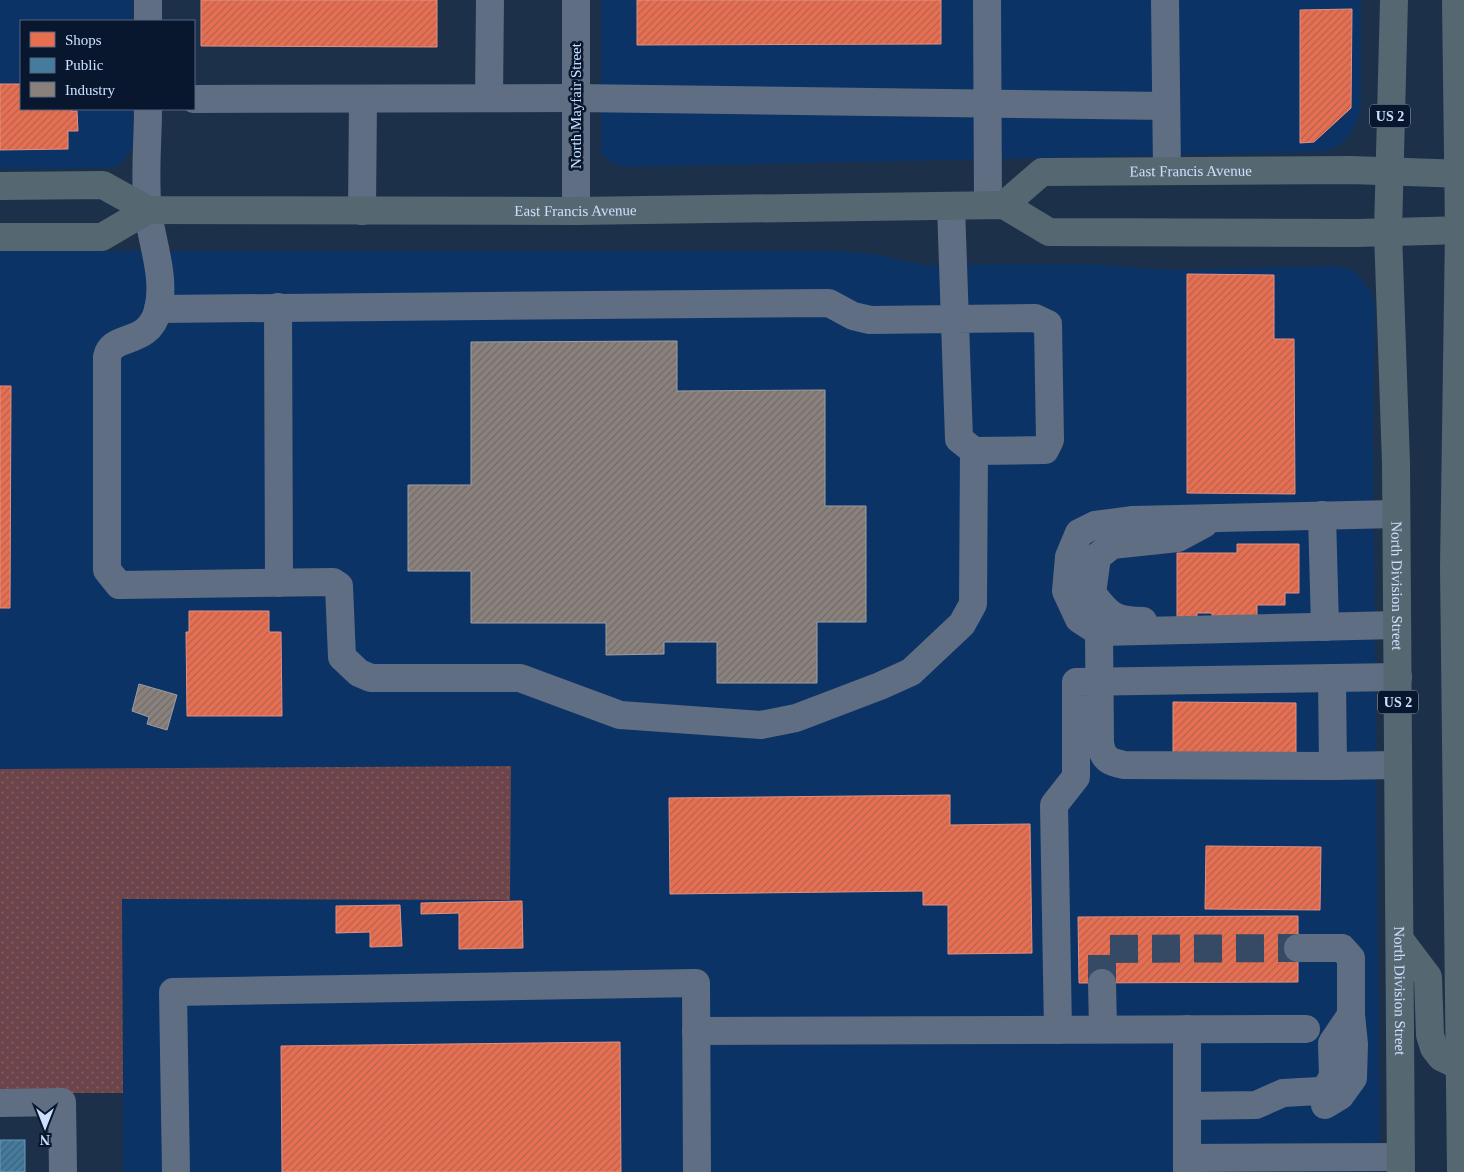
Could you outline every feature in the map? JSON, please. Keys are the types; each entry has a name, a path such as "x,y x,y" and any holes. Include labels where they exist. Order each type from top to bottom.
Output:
{"main road":[{"name":"North Division Street","path":"1394,0 1388,232 1396,514 1401,1165"},
{"path":"1459,2 1462,230 1454,568 1462,1066 1461,1172"},
{"name":"East Francis Avenue","path":"0,186 103,185 148,210 576,211 996,205 1042,172 1351,170 1461,174"},
{"path":"996,205 1049,232 1388,232 1462,230"},
{"path":"0,237 102,237 148,210"},
{"path":"1400,940 1428,977 1430,1035 1434,1048 1441,1056 1462,1066"}],"street":[{"path":"148,0 148,20"},
{"path":"489,98 490,0"},
{"name":"North Mayfair Street","path":"576,0 576,211"},
{"path":"987,0 987,104 996,205"},
{"path":"1165,0 1167,171"},
{"path":"195,99 576,98 1166,106"},
{"path":"362,211 363,99"},
{"path":"148,110 148,210 158,262 160,294 158,309 154,322 148,330 132,340 114,343 108,349 107,570 119,585 334,582 339,586 342,657 359,674 372,678 520,678 540,683 558,693 620,715 761,725 796,718 911,672 962,624 973,604 974,451"},
{"path":"158,309 829,303 862,319 955,318 1035,318 1048,324 1050,440 1045,450 974,451 959,439 955,318 951,206"},
{"path":"278,307 278,583"},
{"path":"1396,514 1133,520 1095,525 1079,533 1069,558 1066,591 1079,618 1099,632 1397,625"},
{"path":"1322,515 1325,627"},
{"path":"1214,518 1178,538 1112,545 1097,558 1092,593 1107,613 1128,621 1218,621 1257,629"},
{"path":"1099,632 1100,743 1102,754 1109,762 1124,765 1398,765"},
{"path":"1058,1030 1054,805 1076,777 1076,682 1398,677"},
{"path":"1332,678 1333,766"},
{"path":"1187,1106 1256,1105 1283,1094 1319,1091 1327,1087 1333,1076 1332,1043 1351,1015 1351,958 1342,948 1298,948"},
{"path":"176,1172 173,992 696,983 697,1172"},
{"path":"1102,983 1103,1029"},
{"path":"1187,1029 1187,1165 1401,1165"},
{"path":"696,1031 1306,1029"},
{"path":"0,1103 62,1102 63,1172"}],"shaded area":[{"path":"0,0 133,0 133,20 20,20 20,110 133,110 133,148 121,164 110,168 0,169"},
{"path":"601,0 1361,0 1361,109 1353,131 1341,144 1330,150 1315,152 622,167 611,162 601,153"},
{"path":"0,251 835,251 874,254 924,265 1088,264 1171,270 1334,266 1354,270 1373,294 1375,310 1373,432 1380,1172 123,1172 122,899 510,900 510,766 0,769"},
{"path":"511,766 510,900 122,899 123,1093 0,1093 0,769"}],"building: Shops":[{"path":"201,0 437,0 437,47 201,46"},
{"path":"637,0 941,0 941,44 637,45"},
{"path":"1352,9 1351,108 1314,142 1300,143 1300,10"},
{"path":"0,84 20,84 20,110 77,111 78,131 68,131 68,149 0,150"},
{"path":"1187,274 1274,275 1274,339 1294,339 1295,494 1187,493"},
{"path":"0,386 11,386 10,608 0,608"},
{"path":"1237,544 1299,544 1299,593 1285,593 1285,605 1257,605 1257,618 1212,618 1212,613 1197,613 1197,617 1177,617 1177,553 1237,553"},
{"path":"189,611 269,611 269,632 281,632 282,716 187,716 186,632 189,632"},
{"path":"1173,702 1296,703 1296,762 1173,762"},
{"path":"950,795 950,825 1030,824 1032,953 948,954 948,905 923,905 923,891 670,894 669,798"},
{"path":"1206,846 1321,847 1320,910 1205,909"},
{"path":"522,901 523,948 459,949 459,913 421,914 421,903"},
{"path":"400,905 402,946 370,947 370,932 336,933 336,906"},
{"path":"1298,916 1298,982 1079,983 1078,917"},
{"path":"620,1042 621,1172 282,1172 281,1046"}],"building: Public":[{"path":"0,1140 25,1140 25,1172 0,1172"}],"building: Industry":[{"path":"677,341 677,391 825,390 825,506 866,506 866,622 817,622 817,683 717,683 717,642 664,642 664,654 606,655 606,623 471,623 471,571 408,571 408,485 471,485 471,342"},
{"path":"139,684 177,695 167,730 147,724 149,717 132,711"}],"tunnel":[{"path":"1102,983 1102,949 1298,948"}]}
